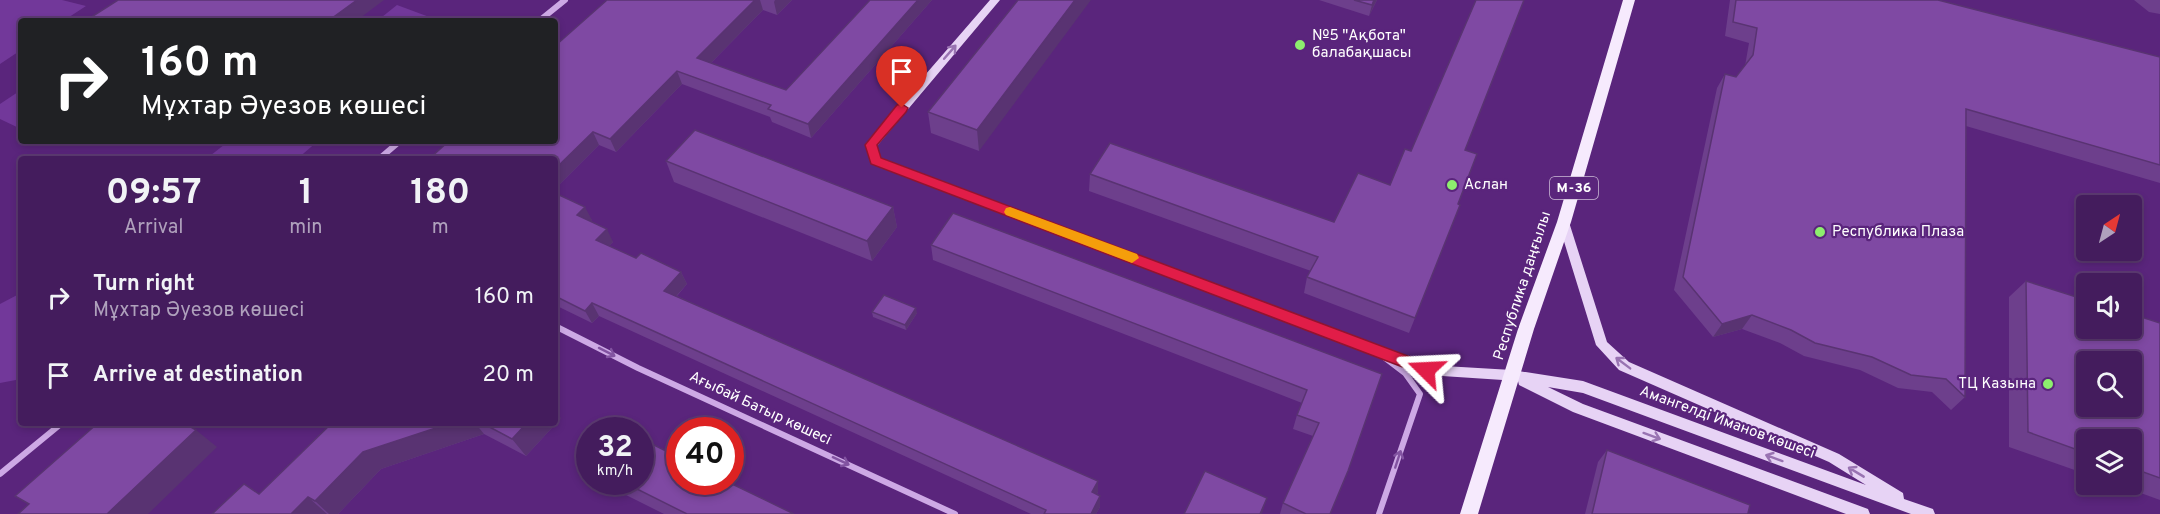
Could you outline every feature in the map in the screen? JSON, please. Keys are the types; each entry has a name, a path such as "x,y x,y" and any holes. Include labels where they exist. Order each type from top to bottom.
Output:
{"main road":[{"name":"Амангелді Иманов көшесі","path":"995,0 871,145 876,160 1426,370 1512,375 1583,387 1926,513"},
{"name":"Республика даңғылы","path":"1469,514 1512,375 1564,222 1629,0"},
{"path":"1564,222 1602,345 1624,366 1834,458 1926,513"},
{"name":"Амангелді Иманов көшесі","path":"1512,375 1578,408 1863,514"}],"street":[{"path":"544,18 565,0"},
{"path":"382,156 396,144"},
{"name":"Ағыбай Батыр көшесі","path":"558,328 638,368 955,514"},
{"path":"1362,345 1400,366 1420,394 1379,514"},
{"path":"0,474 59,426"}],"shaded area":[{"path":"0,0 62,0 86,6 68,18 18,18 18,52 0,64"},
{"path":"397,5 432,18 381,18"},
{"path":"18,92 18,128 0,119 0,104"},
{"path":"225,144 314,144 300,156 210,156"},
{"path":"18,295 18,380 0,383 0,304"}],"building":[{"path":"118,0 357,0 332,18 90,18"},
{"path":"607,0 755,0 697,58 786,90 870,0 918,0 808,124 768,109 771,105 677,71 610,139 593,132 558,166 558,156 432,156 446,144 558,144 558,43"},
{"path":"1018,0 1075,0 977,130 928,112"},
{"path":"1354,0 1374,0 1372,5"},
{"path":"1476,0 1524,0 1465,150 1477,154 1458,204 1460,205 1415,318 1307,277 1318,257 1090,174 1110,143 1334,222 1358,173 1390,185 1405,149 1411,151"},
{"name":"Республика Плаза","path":"1736,0 1938,0 2160,57 2160,165 1966,109 1965,397 1946,379 1911,375 1872,357 1815,343 1791,330 1752,315 1722,324 1683,277 1725,74 1736,77 1753,55 1757,28 1733,22"},
{"path":"695,130 893,207 867,241 666,161"},
{"path":"558,194 585,207 577,215 607,229 596,240 636,258 641,253 681,272 664,291 1098,481 1092,492 1100,496 1091,514 1044,514 1046,510 592,303 585,311 558,298"},
{"path":"953,213 1382,374 1348,471 1330,514 1306,514 1283,503 1319,423 1297,415 1307,390 931,245"},
{"path":"2026,281 2076,297 2076,339 2142,339 2142,317 2160,323 2160,478 2142,472 2142,429 2076,429 2076,449 2028,432"},
{"path":"884,295 916,308 905,325 872,312"},
{"path":"95,426 189,426 196,430 107,514 18,514 29,504 15,496"},
{"path":"329,426 442,426 363,452 315,501 308,497 291,514 212,514 244,484 259,494"},
{"path":"488,426 524,426 512,439"},
{"path":"654,445 666,451 666,495 744,495 744,490 794,514 687,514 649,495 654,495"},
{"path":"1607,450 1750,505 1748,513 1750,514 1592,514"},
{"path":"1205,471 1267,498 1260,514 1184,514"}],"slow traffic":[{"path":"1010,212 1132,258"}],"place":[{"name":"№5 \"Ақбота\" балабақшасы","path":"1300,45"},
{"name":"Аслан","path":"1452,185"},
{"name":"Республика Плаза","path":"1820,232"},
{"name":"ТЦ Казына","path":"2048,384"}],"route":[{"path":"902,108 871,145 876,160 1426,370"}]}
